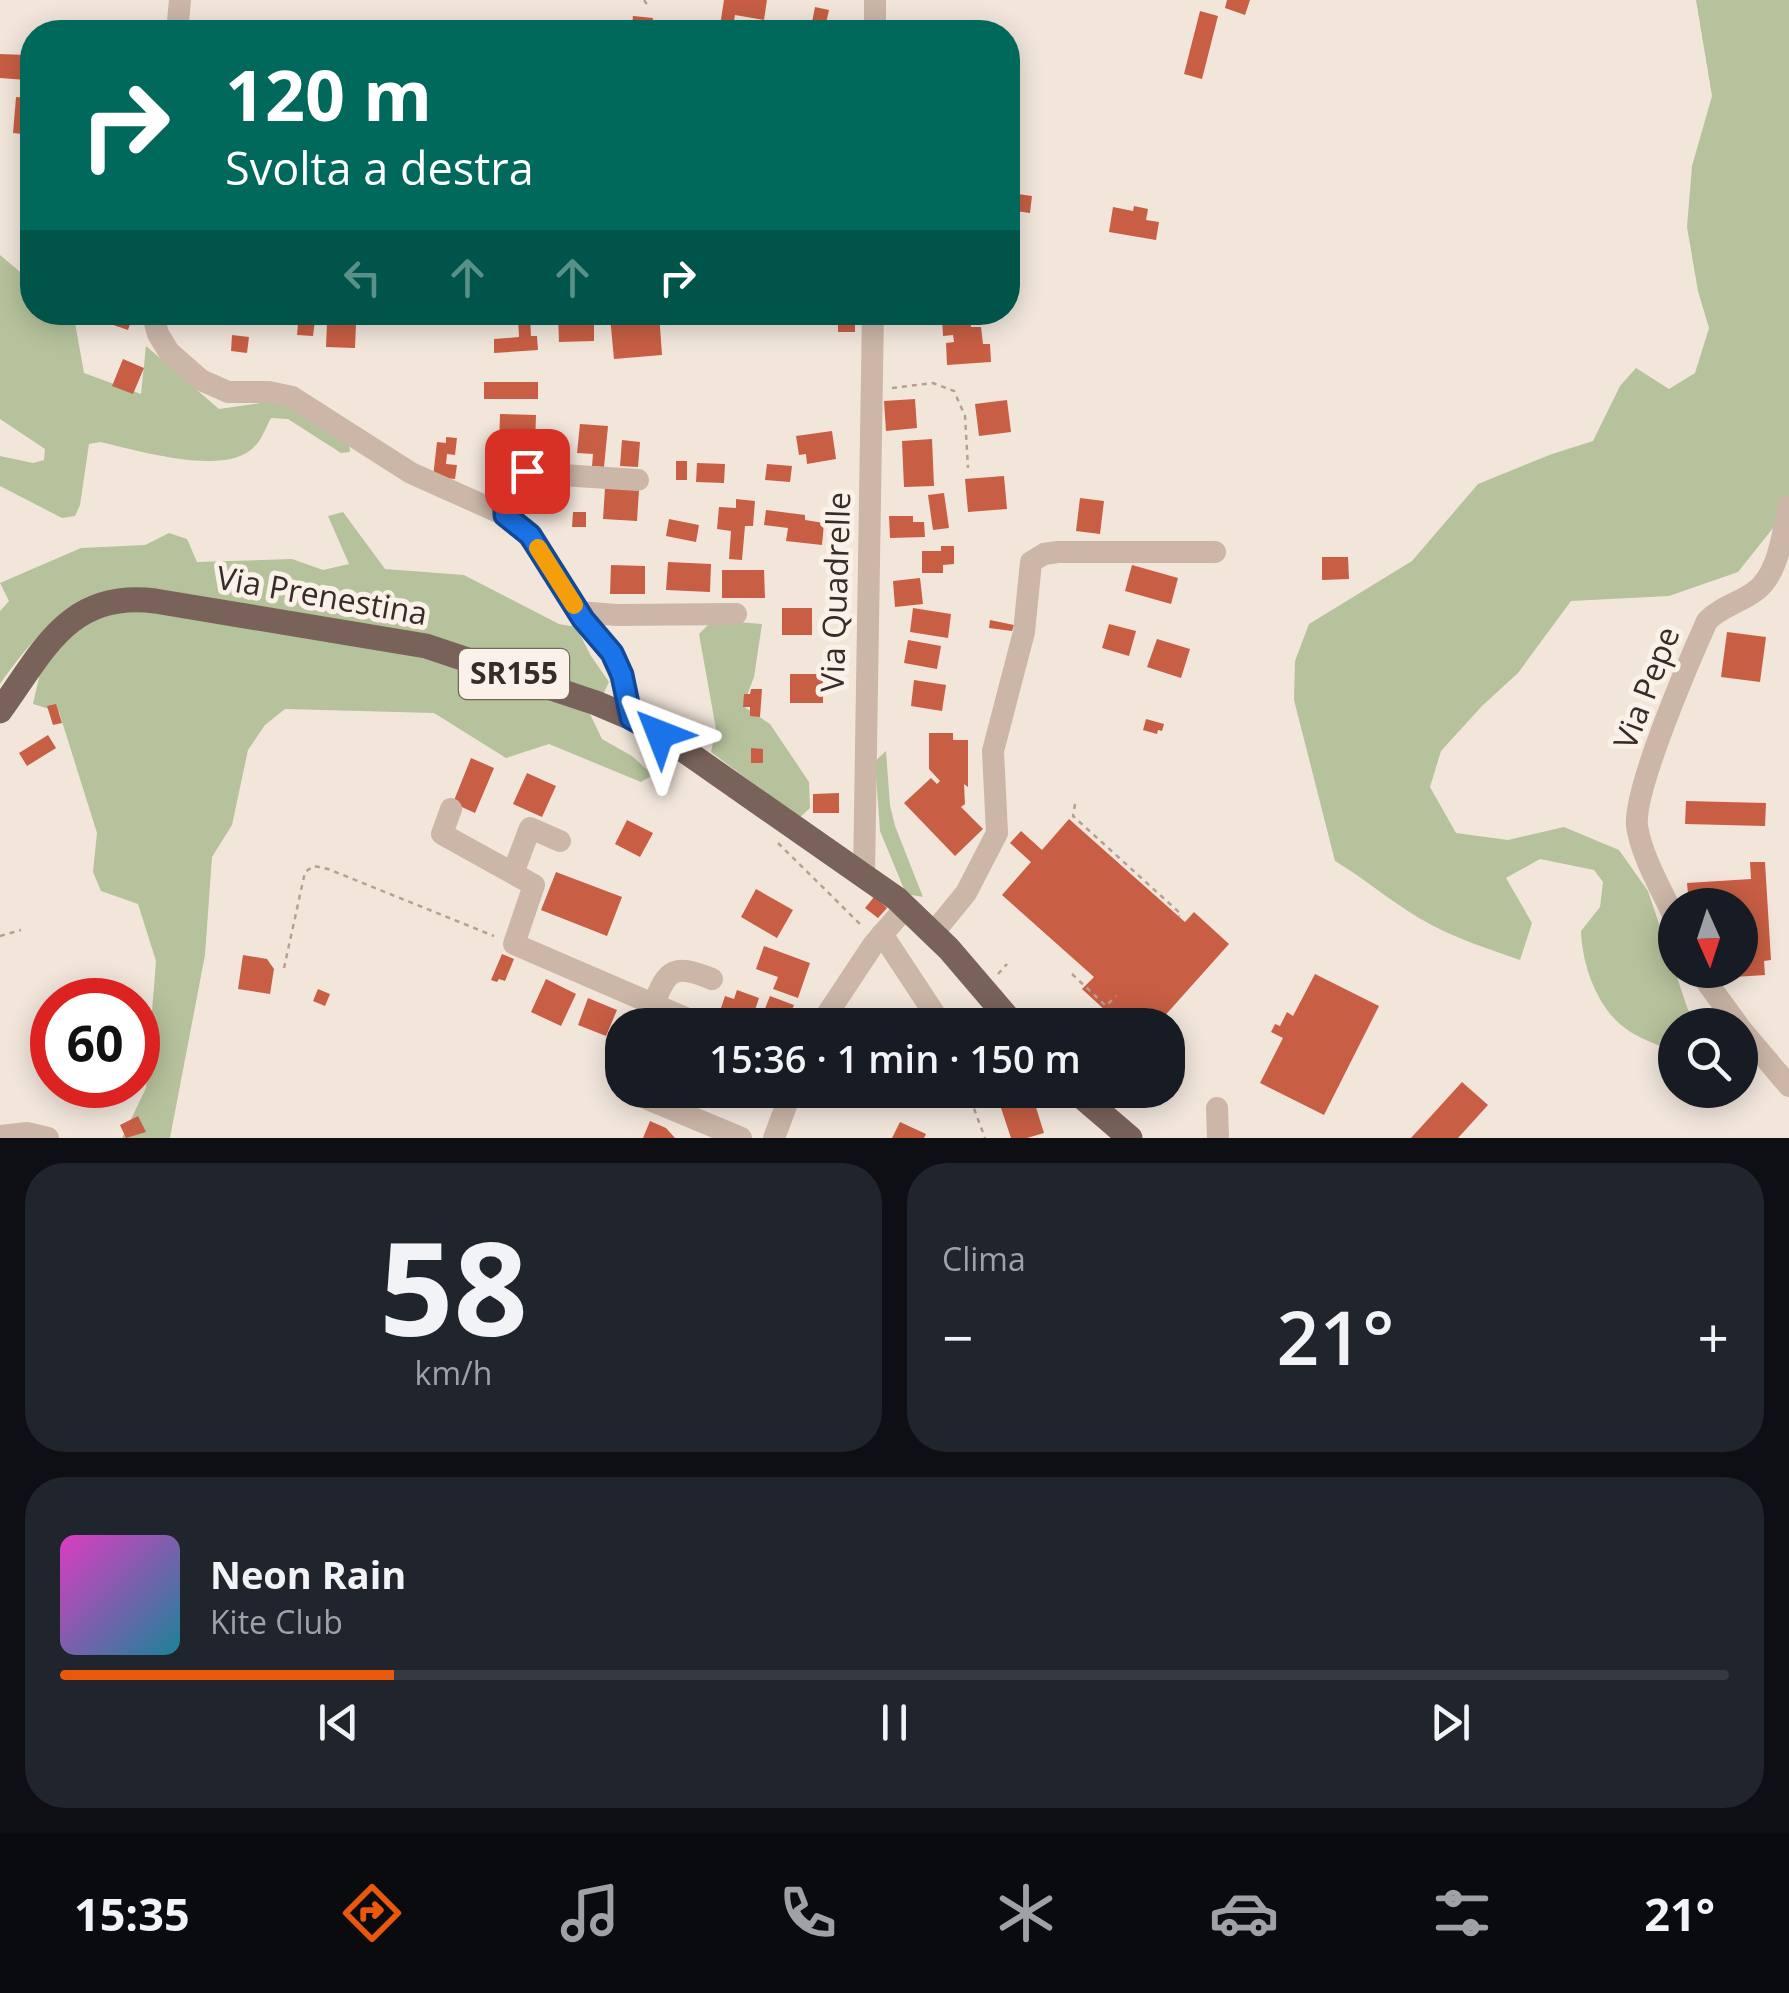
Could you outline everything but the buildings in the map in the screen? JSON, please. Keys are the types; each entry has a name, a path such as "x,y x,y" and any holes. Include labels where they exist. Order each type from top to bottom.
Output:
{"main road":[{"name":"Via Prenestina","path":"0,711 32,661 64,624 86,611 134,598 436,648 631,718 665,737 864,874"},
{"name":"SR155","path":"864,874 942,941 999,1008"},
{"path":"1095,1108 1130,1138"}],"street":[{"path":"156,325 170,352 207,384 233,393 268,392 292,397 426,482 505,515 530,535 578,612 616,660 631,718"},
{"name":"Via Quadrelle","path":"864,874 872,325"},
{"path":"505,515 505,482 516,472 638,480"},
{"name":"Via Pepe","path":"1661,888 1637,824 1638,806 1671,707 1707,621 1754,592 1769,577 1789,506"},
{"path":"942,941 997,833 992,769 999,718 1022,641 1029,566 1035,558 1066,551 1214,552"},
{"path":"578,612 736,614"},
{"path":"451,809 442,834 534,885 514,944 663,1008"},
{"path":"513,873 530,828 560,841"},
{"path":"831,1008 879,937 906,907"},
{"path":"879,937 930,1008"},
{"path":"654,1004 670,974 688,970 712,979"},
{"path":"1758,1049 1789,1086"},
{"path":"669,1108 741,1138"},
{"path":"774,1138 785,1108"},
{"path":"1218,1108 1218,1138"},
{"path":"0,1136 27,1133 48,1138"}],"path":[{"path":"644,0 648,6"},
{"path":"872,391 933,383 954,391 965,416 968,468"},
{"path":"1075,804 1072,816 1179,916"},
{"path":"773,838 879,937"},
{"path":"284,968 305,872 314,866 514,944"},
{"path":"0,936 22,930"},
{"path":"1002,968 1007,964"},
{"path":"1072,974 1106,1006 1116,996"},
{"path":"974,1108 985,1138"}],"green space":[{"path":"1696,0 1789,0 1789,508 1738,572 1669,596 1571,601 1518,673 1441,751 1430,787 1456,833 1508,840 1564,827 1619,850 1648,891 1658,921 1658,988 1681,988 1687,1008 1658,1008 1658,1045 1615,1019 1593,984 1581,931 1600,907 1603,882 1594,870 1540,859 1506,878 1532,923 1520,960 1431,925 1335,861 1294,700 1295,661 1309,624 1412,561 1478,484 1593,441 1620,386 1636,368 1669,389 1695,373 1709,328 1687,227 1692,166 1712,96"},
{"path":"0,255 20,272 20,325 75,325 84,373 141,394 146,346 219,409 281,400 349,443 350,452 341,453 288,419 271,418 255,446 224,460 181,459 100,442 89,444 80,505 75,516 62,518 0,486 0,456 33,463 44,460 45,449 0,419"},
{"path":"343,512 385,569 464,575 559,624 576,627 609,682 602,697 456,648 86,602 60,617 38,637 0,684 0,611 9,601 0,583 81,548 145,545 169,533 187,539 197,562 292,559 323,570 349,564 328,516"},
{"path":"142,604 426,651 590,714 602,739 632,756 653,775 641,782 549,744 506,758 434,713 285,709 265,725 248,750 232,825 212,857 205,955 170,1138 122,1138 136,1108 160,1108 160,978 155,978 156,961 138,904 101,891 93,872 97,833 59,712 33,704 40,673 71,627"},
{"path":"713,620 762,624 754,677 743,706 770,724 809,782 810,808 799,818 711,752 716,729 699,634"},
{"path":"886,751 895,826 923,897 906,894 880,831 875,761"}],"slow traffic":[{"path":"538,548 574,605"}],"route":[{"path":"527,471 512,473 505,482 505,515 530,535 588,627 612,653 622,675 631,718 660,734"}]}
